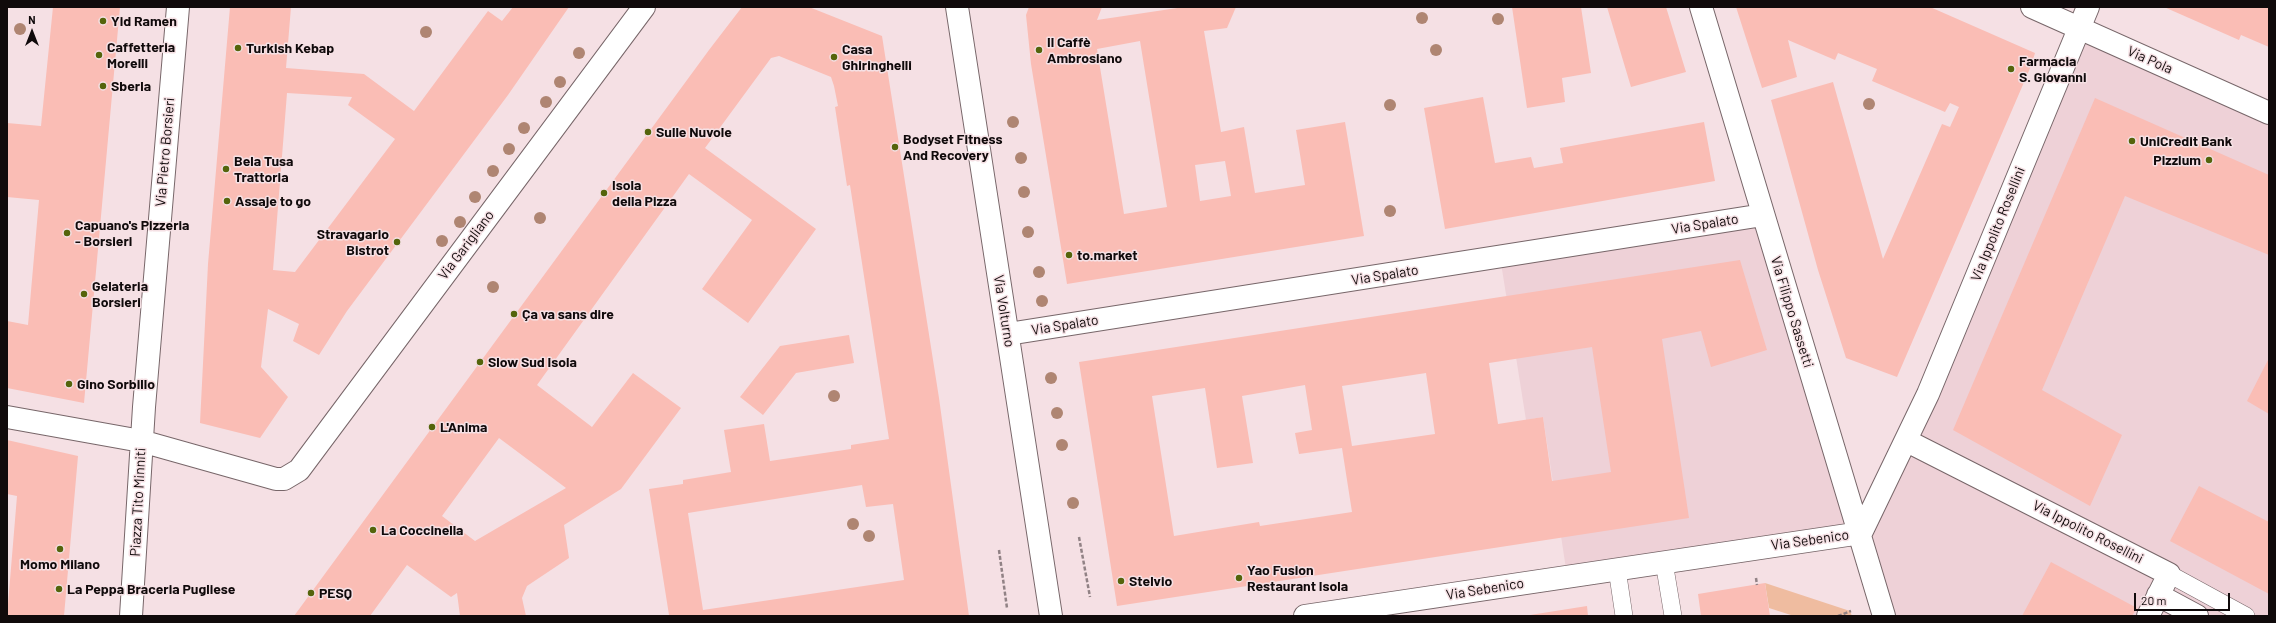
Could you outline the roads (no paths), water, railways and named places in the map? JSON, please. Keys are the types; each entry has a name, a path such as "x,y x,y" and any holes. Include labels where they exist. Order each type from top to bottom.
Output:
{"street":[{"name":"Via Pietro Borsieri","path":"141,441 178,7"},
{"name":"Via Garigliano","path":"284,479 299,470 644,7"},
{"name":"Via Volturno","path":"957,7 1051,616"},
{"name":"Via Filippo Sassetti","path":"1701,7 1763,215 1861,533 1884,616"},
{"name":"Via Pola","path":"2032,7 2269,113"},
{"name":"Via Ippolito Rosellini","path":"1861,533 1932,387 2088,7"},
{"name":"Via Spalato","path":"1008,334 1763,215"},
{"path":"7,417 141,441"},
{"name":"Piazza Tito Minniti","path":"131,616 141,441 276,479 284,479"},
{"name":"Via Ippolito Rosellini","path":"1907,441 2169,574"},
{"name":"Via Sebenico","path":"1305,616 1861,533"},
{"path":"2148,616 2169,574"},
{"path":"2158,595 2197,616"}],"lane":[{"path":"1664,562 1673,616"},
{"path":"1617,569 1624,616"},
{"name":"Via Ippolito Rosellini","path":"2169,574 2246,616"}],"place":[{"name":"Yid Ramen","path":"103,21"},
{"name":"Turkish Kebap","path":"238,48"},
{"name":"Il Caffè Ambrosiano","path":"1039,50"},
{"name":"Caffetteria Morelli","path":"99,55"},
{"name":"Casa Ghiringhelli","path":"834,57"},
{"name":"Farmacia S. Giovanni","path":"2011,69"},
{"name":"Sberla","path":"103,86"},
{"name":"Sulle Nuvole","path":"648,132"},
{"name":"UniCredit Bank","path":"2132,141"},
{"name":"Bodyset Fitness And Recovery","path":"895,147"},
{"name":"Pizzium","path":"2209,160"},
{"name":"Bela Tusa Trattoria","path":"226,169"},
{"name":"Isola della Pizza","path":"604,193"},
{"name":"Assaje to go","path":"227,201"},
{"name":"Capuano's Pizzeria - Borsieri","path":"67,233"},
{"name":"Stravagario Bistrot","path":"397,242"},
{"name":"to.market","path":"1069,255"},
{"name":"Gelateria Borsieri","path":"84,294"},
{"name":"Ça va sans dire","path":"514,314"},
{"name":"Slow Sud Isola","path":"480,362"},
{"name":"Gino Sorbillo","path":"69,384"},
{"name":"L'Anima","path":"432,427"},
{"name":"La Coccinella","path":"373,530"},
{"name":"Momo Milano","path":"60,549"},
{"name":"Yao Fusion Restaurant Isola","path":"1239,578"},
{"name":"Stelvio","path":"1121,581"},
{"name":"La Peppa Braceria Pugliese","path":"59,589"},
{"name":"PESQ","path":"311,593"}]}
